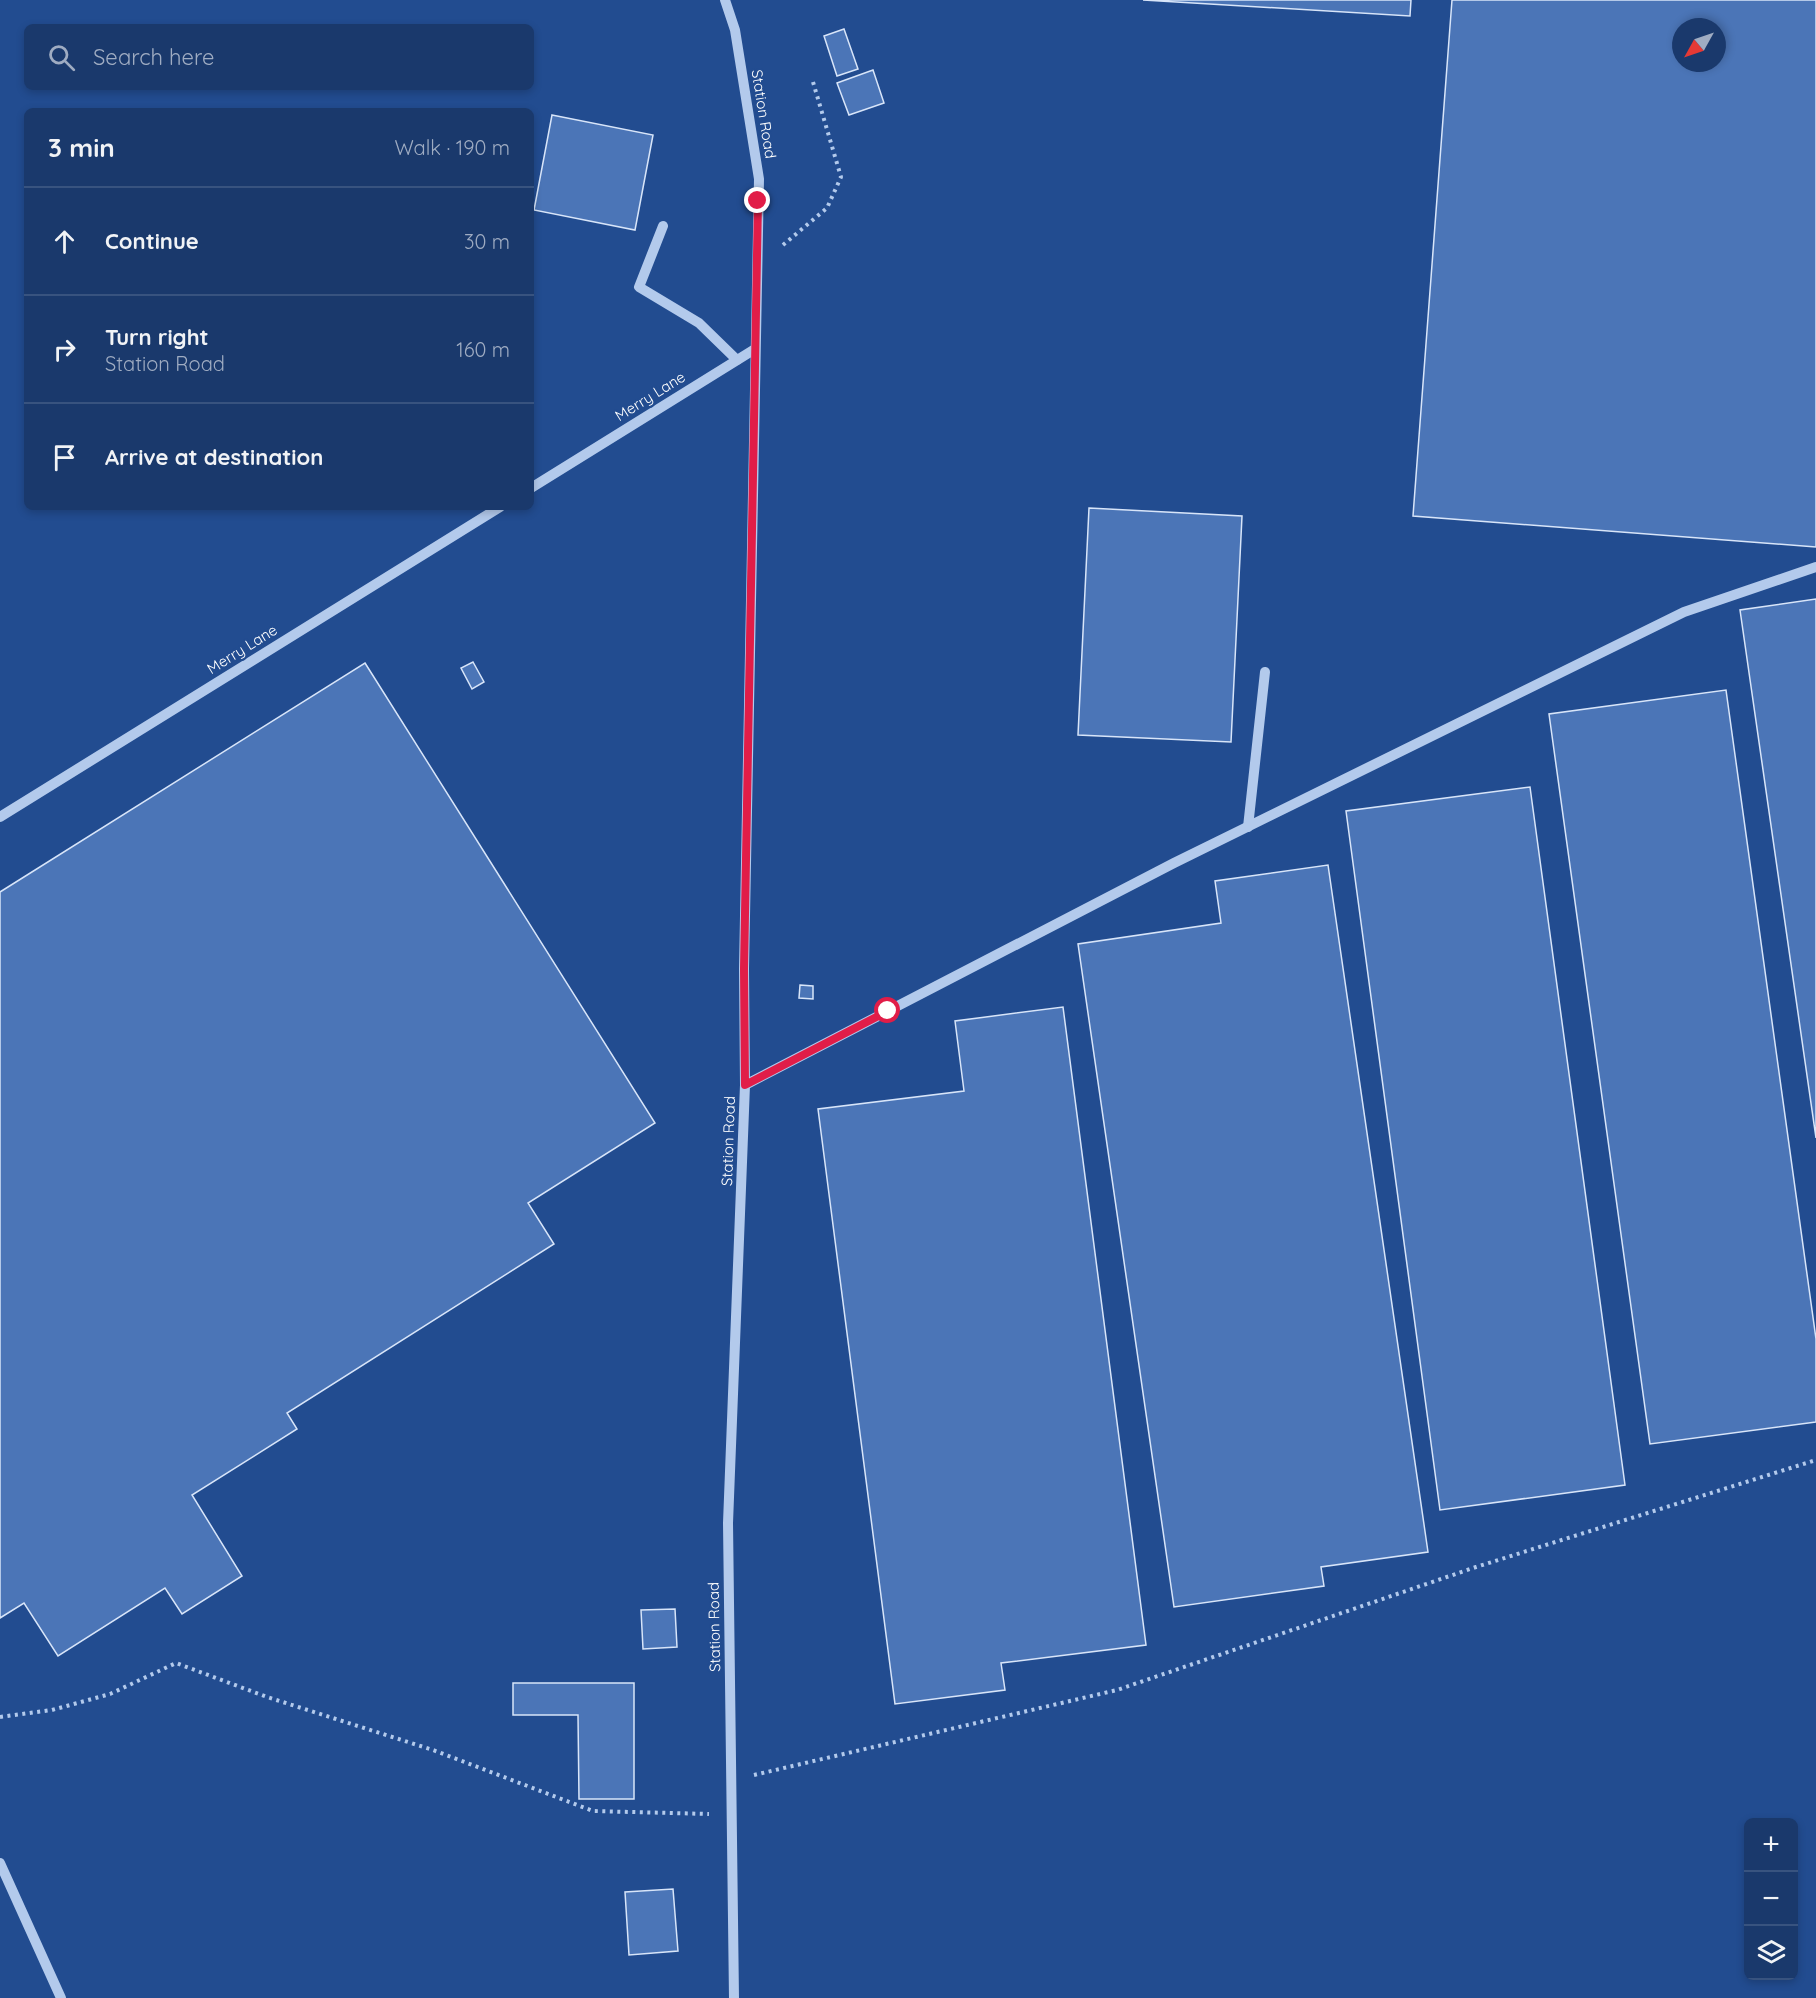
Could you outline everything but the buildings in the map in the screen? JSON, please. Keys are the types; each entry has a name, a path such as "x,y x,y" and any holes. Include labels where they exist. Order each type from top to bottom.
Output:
{"street":[{"name":"Station Road","path":"725,0 735,30 759,179 744,969 745,1085 728,1523 734,1998"},
{"path":"663,226 639,287 699,323 737,360"},
{"name":"Merry Lane","path":"534,486 755,349"},
{"name":"Merry Lane","path":"0,817 495,510"},
{"path":"745,1085 1248,827 1684,612 1816,567"},
{"path":"1248,827 1265,672"},
{"path":"0,1863 61,1998"}],"path":[{"path":"757,267 827,207 841,177 813,82"},
{"path":"732,1780 1117,1690 1476,1567 1816,1460"},
{"path":"0,1717 52,1710 110,1694 176,1663 267,1697 434,1750 593,1811 731,1815"}],"route":[{"path":"758,201 744,969 745,1085 888,1011"}]}
